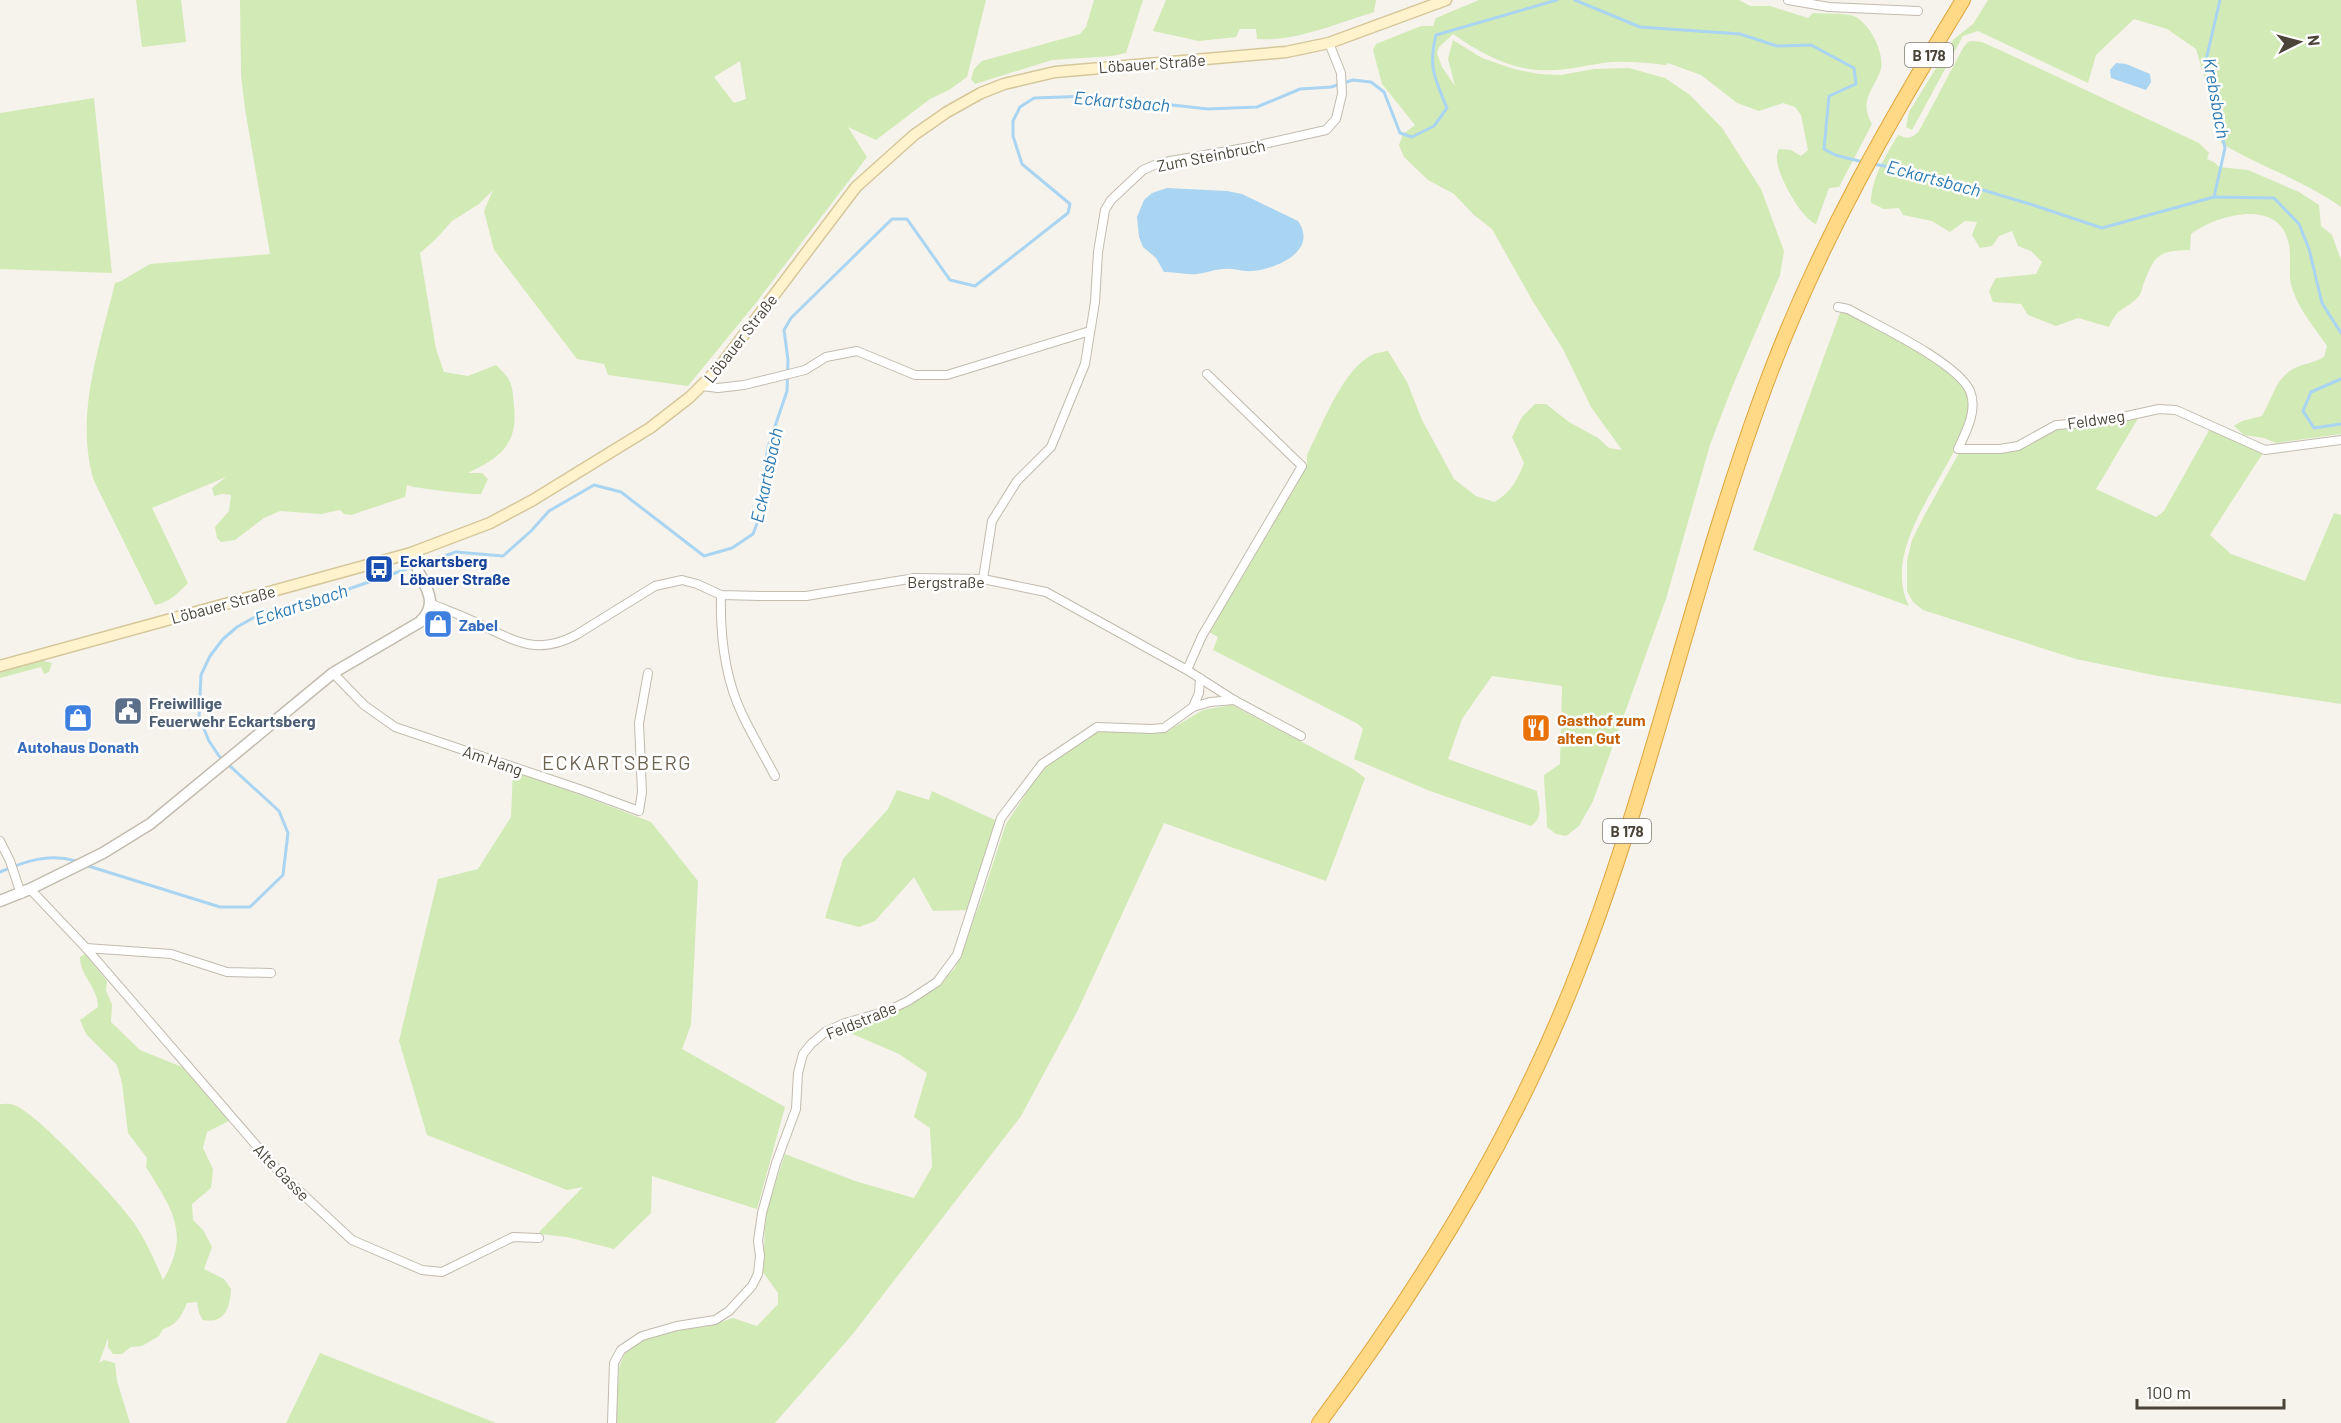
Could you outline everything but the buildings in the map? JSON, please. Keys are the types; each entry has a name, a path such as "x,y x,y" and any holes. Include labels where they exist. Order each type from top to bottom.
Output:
{"highway":[{"name":"B 178","path":"1319,1423 1415,1288 1453,1226 1488,1165 1542,1056 1583,958 1631,819 1709,555 1771,372 1812,274 1848,198 1896,110 1962,0"}],"main road":[{"name":"Löbauer Straße","path":"0,666 412,556 490,523 533,500 650,428 702,386 718,369 856,187 914,135 946,112 981,93 1004,84 1063,71 1275,53 1329,43 1446,0"}],"street":[{"path":"1788,0 1829,7 1918,11"},
{"name":"Zum Steinbruch","path":"983,579 992,521 1017,481 1051,447 1085,364 1095,302 1098,252 1105,210 1111,200 1133,177 1159,163 1250,147 1326,130 1336,119 1342,94 1341,73 1329,43"},
{"name":"Feldweg","path":"1838,307 1848,309 1940,361 1959,376 1971,392 1971,419 1958,449 2000,449 2018,446 2056,425 2100,422 2159,409 2176,410 2265,450 2341,440"},
{"path":"702,386 728,387 799,372 826,357 857,351 915,375 947,375 1090,331"},
{"path":"1187,670 1202,636 1302,466 1207,374"},
{"path":"0,901 89,860 150,824 333,673 420,622 427,615 432,604 431,596 418,571"},
{"name":"Bergstraße","path":"432,604 520,643 533,646 562,642 655,586 682,580 721,595 806,596 915,578 983,579 1047,592 1301,736"},
{"path":"721,595 720,629 738,702 775,776"},
{"name":"Am Hang","path":"333,673 364,705 395,727 639,811 642,792 639,723 648,673"},
{"path":"1193,707 1199,693 1200,678"},
{"name":"Feldstraße","path":"612,1423 614,1363 621,1350 642,1336 677,1326 715,1320 729,1311 752,1287 758,1274 760,1256 758,1241 762,1213 776,1163 796,1109 798,1073 803,1054 810,1044 825,1032 845,1023 887,1011 908,1001 937,982 957,955 1001,818 1042,764 1097,727 1164,728 1193,707 1210,702 1234,700"},
{"name":"Alte Gasse","path":"0,841 13,872 26,891 86,948 281,1174 352,1240 422,1270 442,1272 513,1237 539,1238"},
{"path":"86,948 171,954 227,972 271,973"}],"green space":[{"path":"136,0 181,0 186,42 142,47"},
{"path":"240,0 986,0 967,77 949,90 930,99 876,140 848,127 867,157 755,304 688,386 608,375 604,364 577,359 494,250 484,211 493,190 479,204 452,221 420,253 436,349 444,372 468,376 496,365 509,379 512,388 514,419 510,440 498,455 468,473 482,473 488,479 481,494 407,485 405,497 351,515 344,514 340,510 321,514 280,511 264,518 235,540 221,542 217,538 215,527 229,511 231,495 214,496 212,488 226,477 152,508 188,583 169,600 155,605 94,481 87,432 91,381 115,283 150,264 270,254 241,75","holes":["740,61 746,99 734,103 714,77"]},
{"path":"1094,0 1143,0 1126,53 1052,60 975,84 971,79 974,69 982,61 1080,34 1086,27"},
{"path":"1166,0 1376,0 1374,12 1301,35 1257,39 1256,29 1240,29 1236,37 1199,41 1153,31"},
{"path":"1479,0 1739,0 1750,6 1770,6 1808,18 1813,13 1850,15 1857,18 1869,30 1881,56 1880,72 1867,102 1868,116 1872,124 1839,187 1829,188 1816,224 1797,205 1785,185 1778,166 1779,149 1791,150 1801,156 1808,150 1801,115 1795,107 1783,103 1759,111 1737,103 1701,75 1668,63 1666,65 1611,62 1565,69 1537,70 1514,66 1493,58 1453,34 1439,47 1437,53 1442,67 1455,86 1448,59 1453,40 1482,58 1514,69 1539,74 1561,75 1594,69 1629,68 1665,78 1690,95 1722,128 1761,189 1784,251 1780,275 1710,445 1666,599 1593,801 1579,826 1566,836 1556,834 1547,827 1544,782 1544,775 1560,764 1562,686 1492,676 1462,719 1448,759 1537,791 1539,814 1538,819 1531,826 1430,791 1354,759 1363,729 1358,724 1213,650 1218,637 1209,632 1307,466 1307,455 1334,398 1353,371 1374,354 1388,351 1407,382 1422,420 1454,479 1476,496 1494,502 1513,486 1524,463 1512,437 1522,417 1535,404 1546,404 1569,422 1598,438 1609,448 1622,450 1591,407 1563,349 1492,229 1474,215 1454,194 1428,180 1404,157 1399,145 1403,134 1415,125 1382,84 1373,50 1376,44 1421,26 1433,26 1436,18"},
{"path":"1988,0 2341,0 2341,207 2312,189 2221,143 2221,133 2196,49 2167,29 2134,19 2096,55 2088,83 1978,31 1963,36 1912,130 1906,127 1909,112 1954,39 1973,24"},
{"path":"1972,41 1982,42 2000,50 2199,143 2209,153 2207,159 2219,167 2248,170 2299,192 2319,205 2321,226 2332,235 2341,260 2341,434 2276,443 2264,438 2244,435 2234,426 2242,421 2262,416 2282,378 2293,369 2324,357 2327,346 2293,291 2290,279 2289,245 2284,230 2274,220 2262,215 2247,214 2232,216 2203,227 2191,234 2190,250 2170,252 2154,261 2139,296 2119,312 2109,327 2078,318 2056,326 2028,315 2021,304 1993,302 1989,291 1996,278 2036,274 2042,262 2031,251 2018,246 2012,231 1999,236 1992,246 1980,248 1972,235 1977,222 1965,221 1950,232 1932,221 1903,215 1899,208 1884,209 1871,203 1876,176 1898,135 1909,138 1919,131 1963,48"},
{"path":"94,98 112,273 0,269 0,113"},
{"path":"1846,312 1909,346 1954,376 1962,385 1968,406 1963,431 1951,458 1918,516 1906,547 1902,577 1909,606 1753,550 1840,313"},
{"path":"2140,415 2096,489 2156,517 2164,511 2211,427 2263,453 2210,535 2231,554 2305,581 2334,513 2341,515 2341,704 2158,676 2076,659 1923,610 1913,602 1907,591 1907,561 1912,540 1960,451 1998,452 2051,430"},
{"path":"40,660 52,663 49,672 44,674 41,667 0,678 0,671"},
{"path":"1232,705 1353,769 1365,778 1326,881 1164,823 1077,1012 1021,1116 852,1335 775,1423 616,1423 619,1369 623,1357 630,1348 666,1333 733,1318 757,1326 778,1304 778,1293 763,1272 765,1227 767,1208 785,1154 855,1181 914,1198 932,1167 930,1128 914,1117 927,1073 899,1054 843,1030 889,1014 939,984 955,968 981,900 1006,824 1040,772 1096,730 1166,732 1203,710"},
{"path":"513,769 651,822 698,881 691,1025 682,1049 785,1107 757,1209 652,1176 651,1213 614,1249 567,1237 539,1234 583,1187 567,1190 427,1135 399,1041 438,879 478,869 511,817"},
{"path":"897,790 929,800 932,791 997,821 968,910 933,911 914,877 875,921 859,927 825,918 843,859 888,809"},
{"path":"85,954 107,981 106,991 112,1004 111,1022 140,1050 182,1067 229,1121 207,1132 203,1148 213,1169 211,1188 192,1204 193,1220 203,1230 212,1247 204,1269 224,1279 231,1289 228,1308 217,1320 210,1321 203,1320 197,1302 187,1303 178,1319 163,1329 159,1336 142,1346 131,1347 122,1354 113,1354 108,1347 108,1338 99,1363 104,1360 115,1363 117,1381 130,1423 0,1423 0,1104 12,1104 25,1111 58,1139 95,1178 134,1223 163,1280 176,1249 177,1235 170,1209 146,1167 147,1158 128,1133 122,1083 117,1065 86,1034 80,1020 98,1007 95,993 81,964 80,957"},
{"path":"320,1353 496,1423 286,1423"}],"water":[{"path":"2116,63 2126,64 2150,74 2151,82 2146,90 2111,78 2110,70"},
{"path":"1167,188 1242,194 1298,221 1303,232 1303,241 1292,257 1262,270 1221,269 1193,274 1164,272 1156,258 1143,247 1139,237 1137,217 1144,200 1152,193"}],"waterway":[{"name":"Eckartsbach","path":"85,865 220,907 250,907 283,875 288,833 279,811 219,756 209,741 199,717 201,675 210,656 223,639 237,627 262,613 337,593 456,552 503,556 549,511 594,485 621,492 704,556 732,548 753,534 761,513 762,483 768,447 787,391 788,360 784,330 791,318 892,219 907,219 950,280 975,286 1068,213 1070,204 1022,164 1013,136 1013,121 1020,107 1034,98 1091,96 1208,109 1257,107 1300,89 1331,87 1353,80 1371,82 1384,92 1400,133 1412,137 1434,126 1447,108 1434,73 1433,56 1436,35 1557,0"},
{"name":"Eckartsbach","path":"1575,0 1640,27 1740,34 1777,46 1811,45 1854,68 1856,84 1829,96 1824,149 1835,155 1863,162"},
{"name":"Krebsbach","path":"2214,197 2225,148 2206,60 2220,0"},
{"name":"Eckartsbach","path":"1873,164 1926,173 2102,228 2214,197 2274,198 2299,224 2309,249 2322,303 2341,333"},
{"name":"Eckartsbach","path":"2341,379 2311,392 2303,411 2314,428 2341,424"},
{"name":"Eckartsbach","path":"0,872 37,859 56,858 76,861"}],"place":[{"name":"Eckartsberg Löbauer Straße","path":"379,569"},
{"name":"Zabel","path":"438,624"},
{"name":"Freiwillige Feuerwehr Eckartsberg","path":"128,711"},
{"name":"Autohaus Donath","path":"78,718"},
{"name":"Gasthof zum alten Gut","path":"1536,728"}],"district":[{"name":"ECKARTSBERG","path":"617,762"}]}
